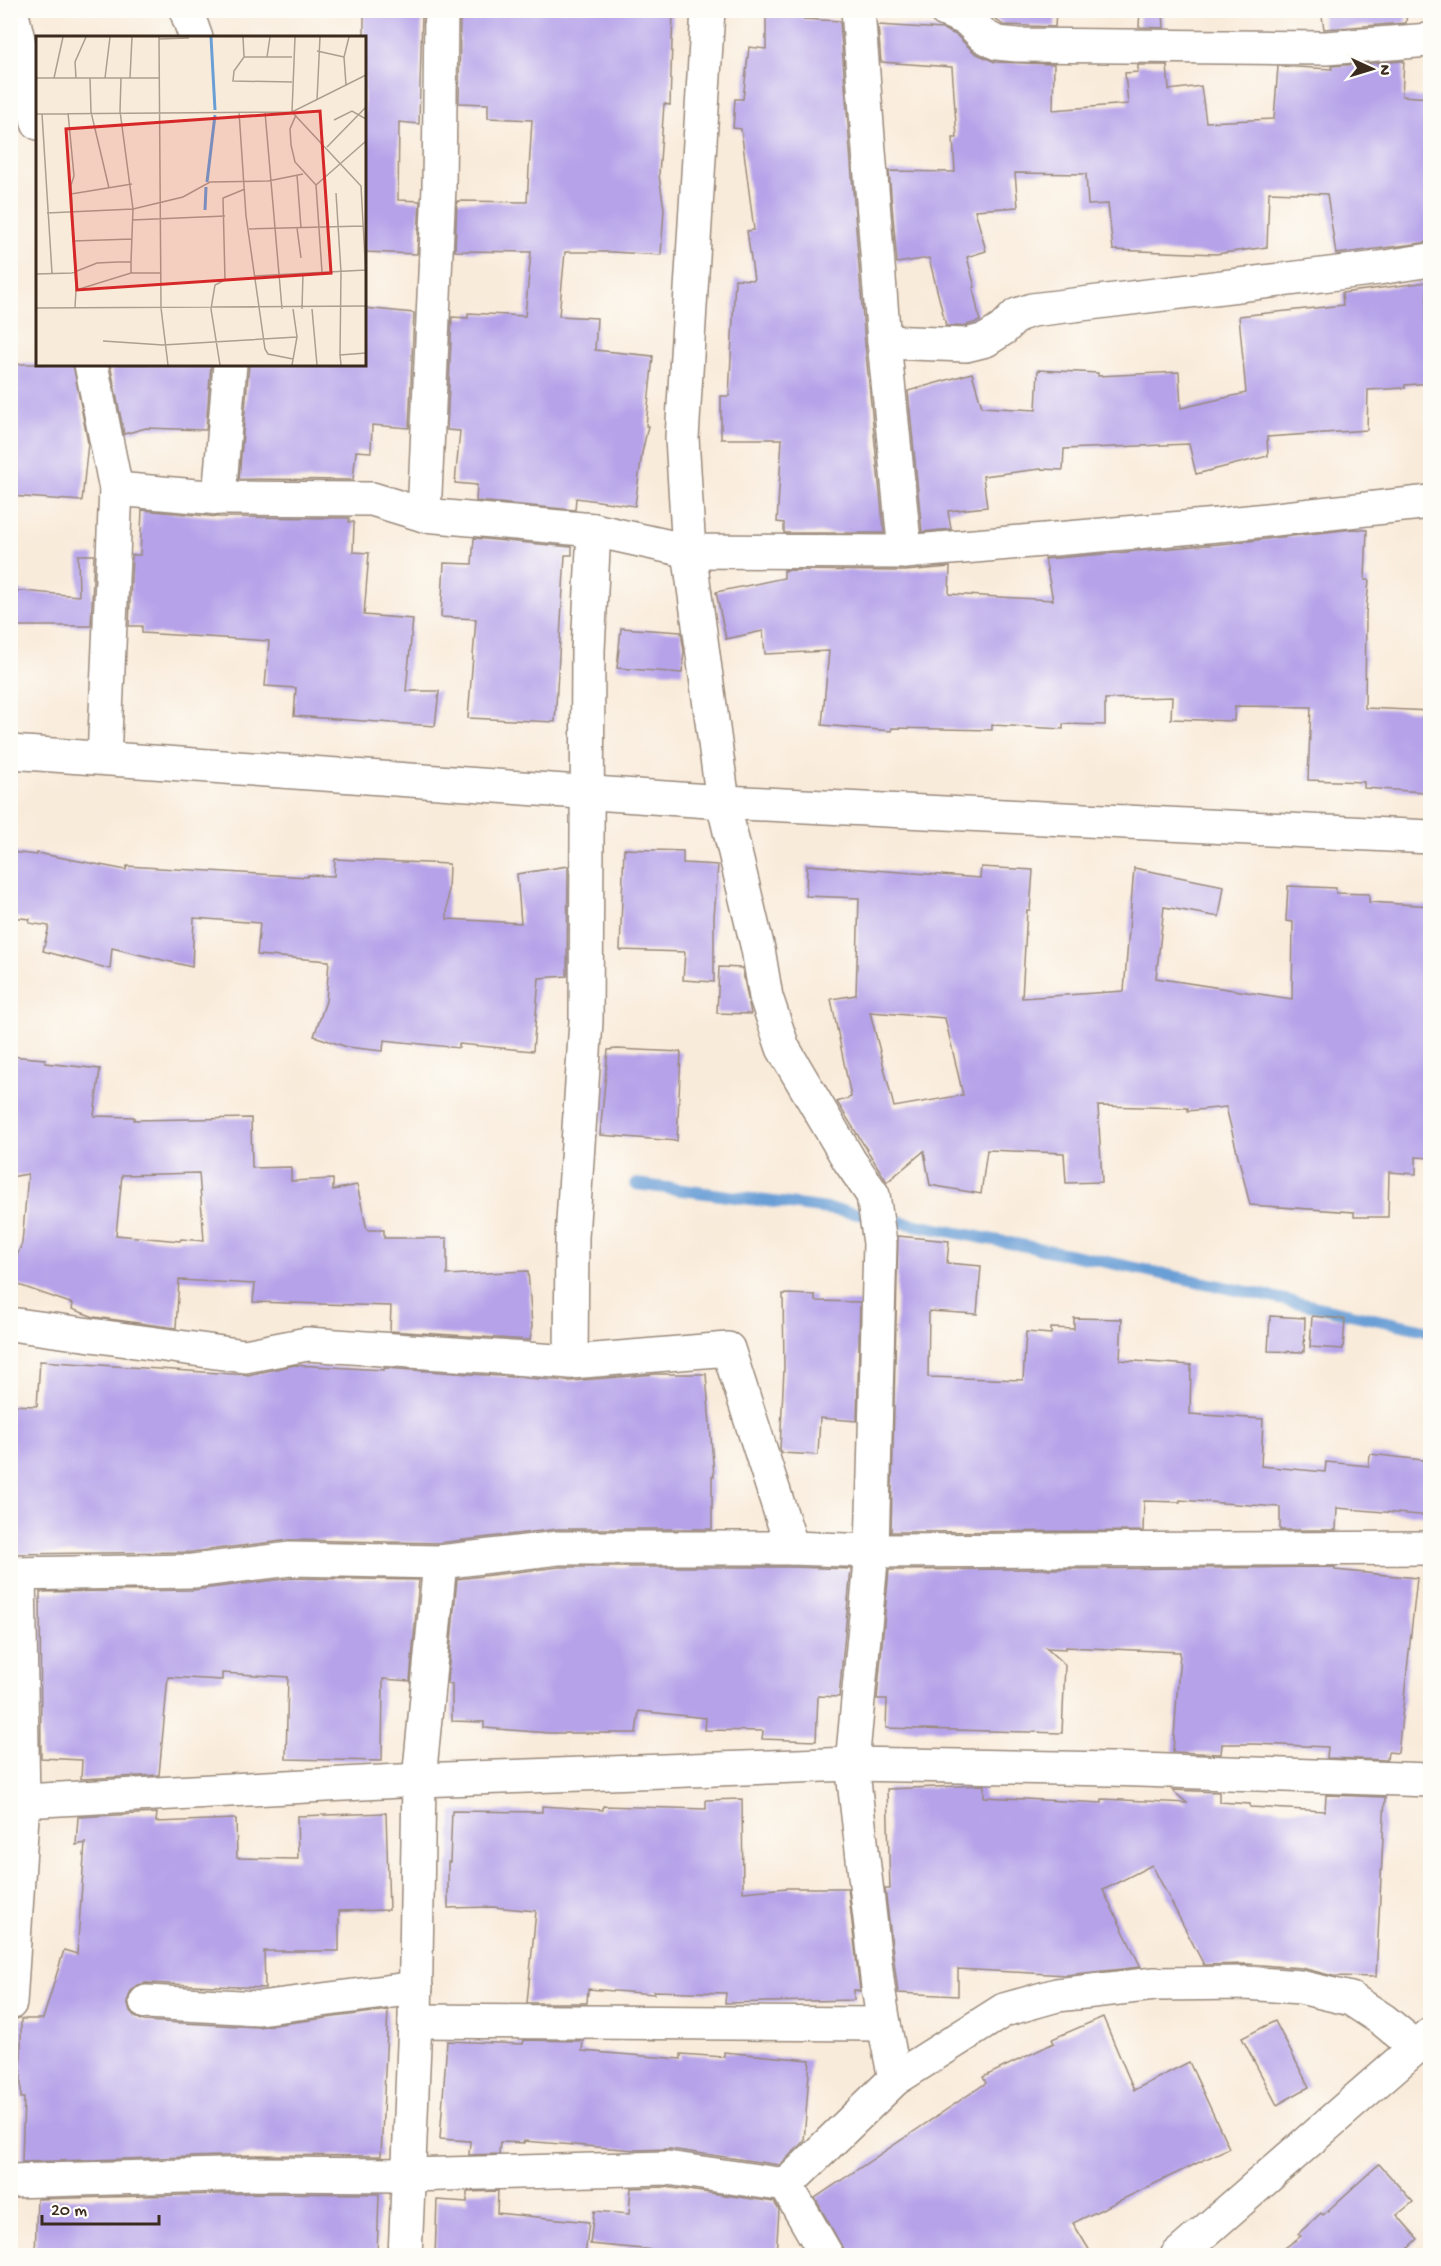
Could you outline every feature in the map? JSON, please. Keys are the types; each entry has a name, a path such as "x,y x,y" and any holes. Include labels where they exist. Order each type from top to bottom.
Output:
{"street":[{"path":"11,10 36,115"},
{"path":"186,10 195,36"},
{"path":"424,515 439,187 441,10"},
{"path":"708,10 682,438 689,550 723,802 758,949 765,997 783,1048 849,1160 873,1195 880,1243 872,1551 852,1764 884,2024 895,2079"},
{"path":"858,10 884,342 905,552"},
{"path":"945,10 967,20 984,36 998,44 1326,48 1431,40"},
{"path":"884,342 966,345 986,340 1004,329 1017,315 1032,310 1431,260"},
{"path":"91,366 117,489 104,758"},
{"path":"219,498 230,366"},
{"path":"117,489 219,498 372,499 424,515 594,530 689,550 905,552 1229,524 1431,502"},
{"path":"571,1362 572,1237 586,1021 588,650 594,530"},
{"path":"10,752 723,802 1431,837"},
{"path":"10,1324 244,1356 307,1344 571,1362 728,1349 792,1548"},
{"path":"10,2003 17,1802 15,1574 193,1571 290,1559 440,1562 558,1548 792,1548 872,1551 1431,1548"},
{"path":"405,2256 416,1988 418,1780 440,1562"},
{"path":"17,1802 418,1780 852,1764 1110,1769 1431,1780"},
{"path":"786,2185 895,2079 1004,2010 1058,1995 1155,1984 1246,1983 1300,1987 1351,1999 1383,2020 1423,2041 1371,2089 1177,2256"},
{"path":"146,2002 259,2008 416,1988"},
{"path":"415,2021 884,2024"},
{"path":"10,2181 255,2174 408,2175 667,2168 786,2185"},
{"path":"786,2185 827,2256"}],"building":[{"path":"364,10 422,14 419,124 399,122 398,200 420,201 417,254 366,252 366,36 364,36"},
{"path":"467,10 501,10 500,13 673,10 670,105 664,104 659,175 664,209 661,255 565,252 559,316 597,318 595,350 653,356 646,426 648,426 635,506 576,498 575,510 476,501 477,485 455,483 460,431 447,430 452,317 468,318 468,313 525,316 531,252 455,251 457,201 527,202 532,120 488,118 488,104 459,103 460,16 466,16"},
{"path":"990,10 1056,10 1055,27 1003,25 990,15"},
{"path":"1140,10 1163,10 1164,28 1139,27"},
{"path":"1321,10 1407,10 1406,23 1324,29"},
{"path":"766,16 803,16 803,19 840,21 865,344 884,533 784,533 784,523 777,522 782,439 721,439 721,396 729,396 735,279 754,280 747,231 754,230 741,129 733,128 735,99 743,99 749,47 766,49"},
{"path":"878,25 943,29 956,35 975,53 995,62 1054,64 1053,110 1128,104 1125,73 1138,72 1138,65 1167,65 1169,90 1201,86 1206,122 1274,119 1278,66 1332,69 1331,66 1404,61 1402,96 1431,98 1431,242 1336,254 1327,194 1269,192 1267,247 1216,254 1113,250 1108,204 1088,205 1086,174 1015,173 1018,207 975,210 986,251 967,257 975,287 973,288 980,321 964,326 946,326 929,258 897,263 889,171 955,172 953,138 957,138 952,67 881,62"},
{"path":"1428,282 1425,322 1431,322 1431,383 1405,385 1405,388 1368,390 1367,430 1267,437 1268,456 1196,474 1189,444 1064,449 1063,470 1041,469 983,476 987,507 948,511 951,529 922,532 908,391 972,373 982,407 1036,410 1038,370 1098,373 1098,376 1179,372 1181,408 1246,393 1239,316 1343,305 1342,293"},
{"path":"366,308 414,313 409,428 372,425 371,452 356,451 353,480 239,479 249,366 366,366"},
{"path":"10,364 73,366 88,443 82,501 10,496"},
{"path":"110,366 211,366 206,430 146,428 124,434"},
{"path":"142,510 219,517 349,518 349,522 354,522 353,552 369,553 364,615 413,619 406,691 439,691 435,726 294,716 296,688 265,686 269,641 142,633 142,626 129,626 132,555 140,555"},
{"path":"1353,529 1367,530 1365,580 1369,580 1366,613 1365,708 1431,711 1431,790 1424,789 1424,792 1364,788 1364,782 1308,780 1311,707 1235,706 1234,721 1171,719 1172,697 1105,699 1105,725 1063,724 1063,729 992,725 992,730 892,728 891,731 822,725 829,651 765,654 763,631 726,639 716,592 784,578 784,570 905,571 950,567 949,594 1053,600 1045,559 1231,543"},
{"path":"474,538 572,547 572,555 565,555 555,722 468,718 476,619 441,617 444,563 472,564"},
{"path":"78,555 94,555 91,626 10,626 10,590 79,596"},
{"path":"621,628 681,632 684,651 682,673 617,668"},
{"path":"624,849 683,851 683,863 718,865 714,917 714,982 683,980 685,952 620,950"},
{"path":"10,852 37,855 37,853 126,870 127,866 307,877 308,875 334,876 335,859 449,864 447,919 521,923 517,874 568,866 567,976 539,978 533,1051 459,1044 459,1048 384,1040 383,1051 347,1047 314,1036 326,1001 329,961 257,955 260,923 194,918 192,967 112,948 110,969 43,951 49,926 29,923 30,919 10,917"},
{"path":"807,865 980,878 981,867 1033,870 1030,910 1027,910 1022,998 1124,991 1134,868 1224,886 1219,917 1164,907 1156,978 1292,999 1293,922 1286,921 1288,886 1336,888 1336,893 1369,894 1369,902 1431,906 1431,1158 1416,1157 1416,1174 1389,1172 1388,1217 1354,1217 1354,1212 1250,1205 1226,1107 1188,1111 1188,1108 1098,1106 1102,1182 1066,1183 1064,1153 987,1150 981,1194 930,1185 924,1151 887,1182 837,1102 851,1097 831,999 856,995 859,898 806,896","holes":["870,1012 945,1018 963,1095 894,1107"]},
{"path":"719,967 742,968 751,1014 717,1013"},
{"path":"608,1050 681,1052 677,1141 600,1135"},
{"path":"10,1056 45,1059 45,1063 100,1069 94,1116 134,1117 134,1120 251,1118 252,1168 291,1167 291,1181 333,1179 333,1190 357,1185 367,1230 384,1230 384,1238 447,1238 447,1275 528,1271 532,1326 530,1340 390,1331 391,1306 253,1302 255,1284 179,1280 176,1328 94,1317 72,1309 73,1304 10,1282 10,1274 22,1243 28,1174 10,1177","holes":["199,1173 204,1241 116,1235 122,1175"]},
{"path":"898,1236 949,1241 947,1263 981,1266 977,1314 929,1311 928,1377 1023,1380 1026,1332 1051,1334 1051,1328 1074,1329 1074,1318 1122,1319 1120,1360 1191,1365 1190,1414 1263,1419 1261,1466 1325,1472 1326,1462 1369,1466 1370,1454 1431,1461 1431,1516 1337,1508 1336,1530 1280,1530 1280,1507 1180,1500 1180,1502 1144,1501 1143,1531 891,1532"},
{"path":"783,1294 815,1295 815,1301 860,1302 857,1421 820,1418 818,1455 781,1453 780,1449 784,1369"},
{"path":"1270,1316 1305,1318 1304,1352 1268,1351"},
{"path":"1312,1316 1345,1319 1343,1349 1310,1347"},
{"path":"40,1361 248,1375 295,1365 384,1370 384,1368 570,1381 656,1374 706,1374 714,1476 712,1476 712,1529 558,1529 439,1543 290,1540 192,1552 10,1554 10,1405 37,1406"},
{"path":"559,1567 851,1569 839,1697 818,1696 816,1741 762,1739 763,1731 705,1730 706,1718 639,1711 636,1733 549,1733 484,1728 484,1722 452,1721 452,1684 447,1683 457,1579"},
{"path":"1335,1567 1335,1570 1417,1578 1398,1753 1388,1752 1387,1760 1327,1758 1328,1747 1254,1744 1222,1744 1221,1754 1173,1752 1180,1652 1046,1648 1065,1665 1062,1733 886,1728 887,1699 877,1699 889,1570"},
{"path":"291,1578 419,1580 410,1681 383,1679 382,1761 286,1759 288,1677 222,1673 222,1680 168,1677 159,1775 81,1779 82,1760 41,1758 40,1592 193,1590"},
{"path":"984,1785 984,1797 1102,1803 1102,1799 1187,1803 1172,1790 1219,1792 1219,1802 1250,1804 1250,1807 1325,1811 1326,1795 1385,1797 1376,1977 1333,1976 1302,1968 1247,1964 1204,1965 1152,1865 1103,1890 1141,1967 1066,1975 958,1969 958,1996 898,1993 885,1889 890,1889 887,1789"},
{"path":"742,1799 743,1892 787,1888 848,1888 860,1991 854,1990 854,2000 725,2003 726,1993 654,1991 654,1994 588,1989 587,2003 527,2003 536,1911 493,1907 448,1908 448,1862 450,1862 452,1811 542,1812 542,1806 603,1810 603,1806 706,1809 706,1800"},
{"path":"157,1813 156,1822 236,1819 237,1858 298,1859 297,1816 386,1813 389,1910 339,1911 339,1951 264,1951 265,1988 146,1983 138,1985 131,1991 127,2002 135,2017 144,2021 258,2027 388,2010 381,2156 255,2155 22,2162 24,2098 21,2098 21,2019 43,2019 64,1950 77,1954 85,1843 76,1845 78,1817"},
{"path":"1103,2017 1134,2090 1189,2062 1229,2148 1073,2223 1093,2256 847,2256 815,2198 986,2083 983,2077 1054,2043 1052,2039"},
{"path":"1275,2021 1309,2087 1277,2105 1242,2038"},
{"path":"524,2040 583,2041 582,2051 681,2059 681,2054 724,2057 724,2052 810,2060 804,2141 780,2165 670,2149 635,2150 524,2141 524,2143 500,2142 499,2154 469,2155 470,2141 440,2139 447,2041 523,2044"},
{"path":"1379,2164 1413,2202 1397,2215 1418,2239 1400,2256 1274,2256 1301,2236 1298,2234 1321,2213 1323,2215"},
{"path":"666,2187 774,2202 779,2210 776,2256 653,2256 654,2250 590,2244 594,2211 629,2214 631,2188"},
{"path":"498,2191 497,2213 589,2222 585,2256 435,2256 437,2200 467,2202 467,2192"},
{"path":"255,2193 379,2194 377,2256 199,2255 113,2249 113,2254 86,2251 86,2256 35,2256 37,2199"}],"waterway":[{"path":"636,1184 843,1211 1093,1259 1430,1331"}]}
